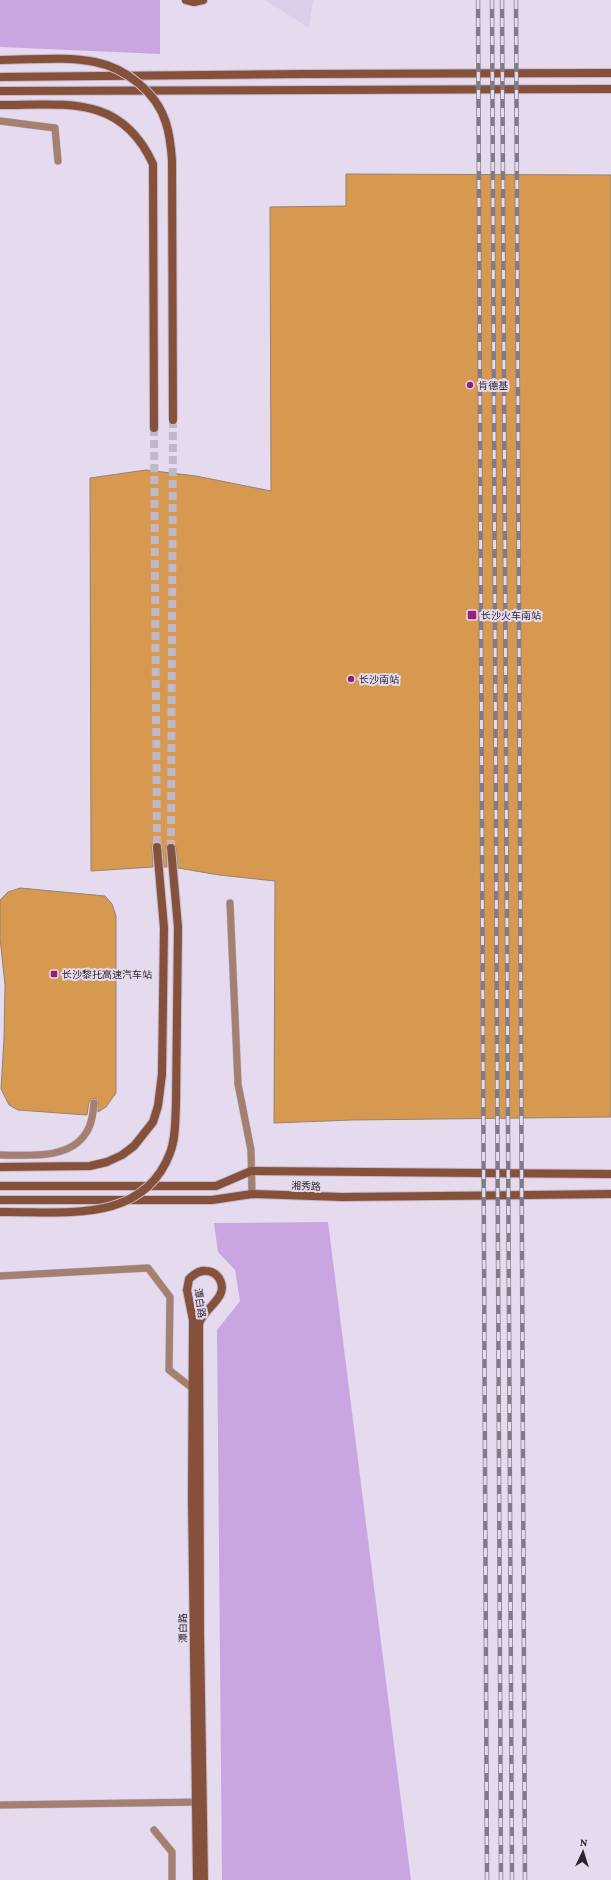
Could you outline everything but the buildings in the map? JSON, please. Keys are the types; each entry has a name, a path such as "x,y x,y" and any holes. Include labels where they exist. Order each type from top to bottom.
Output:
{"street":[{"path":"186,0 194,2 203,0"},
{"path":"0,60 72,60 94,62 113,67 131,78 150,94 166,122 172,160 173,420"},
{"path":"0,77 611,73"},
{"path":"0,91 611,89"},
{"path":"0,105 74,106 96,109 113,116 134,132 145,146 153,164 154,428"},
{"path":"0,1168 90,1166 107,1162 122,1155 134,1146 153,1122 158,1106 162,1074 164,928 157,847"},
{"path":"0,1212 102,1210 124,1203 150,1185 162,1169 170,1152 174,1132 176,1105 178,934 171,848"},
{"path":"0,1186 216,1186 251,1171 611,1174"},
{"name":"湘秀路","path":"0,1200 212,1200 252,1194 342,1197 611,1194"},
{"name":"潭白路","path":"195,1391 200,1319 205,1311 216,1302 222,1292 221,1280 217,1276 205,1271 200,1271 193,1275 188,1284 187,1290 193,1320 200,1802 204,1880"},
{"name":"潭白路","path":"197,1880 200,1802"}],"lane":[{"path":"0,121 55,128 58,161"},
{"path":"230,903 238,1084 251,1150 252,1194"},
{"path":"0,1155 48,1154 65,1150 77,1144 87,1132 92,1120 94,1103"},
{"path":"0,1276 148,1268 170,1297 169,1370 195,1391"},
{"path":"0,1805 200,1802"},
{"path":"154,1830 172,1852 172,1880"}],"shaded area":[{"path":"0,0 160,0 160,54 0,47"},
{"path":"265,0 313,0 309,28"},
{"path":"328,1222 411,1880 222,1880 217,1330 240,1301 235,1270 218,1252 214,1223"}],"tunnel":[{"path":"171,848 173,420"},
{"path":"154,428 157,847"}],"railway":[{"path":"478,0 487,1880"},
{"path":"492,0 501,1880"},
{"path":"502,0 512,1880"},
{"path":"516,0 525,1880"}],"place":[{"name":"肯德基","path":"470,385"},
{"name":"长沙火车南站","path":"472,615"},
{"name":"长沙南站","path":"351,679"},
{"name":"长沙黎托高速汽车站","path":"54,974"}]}
